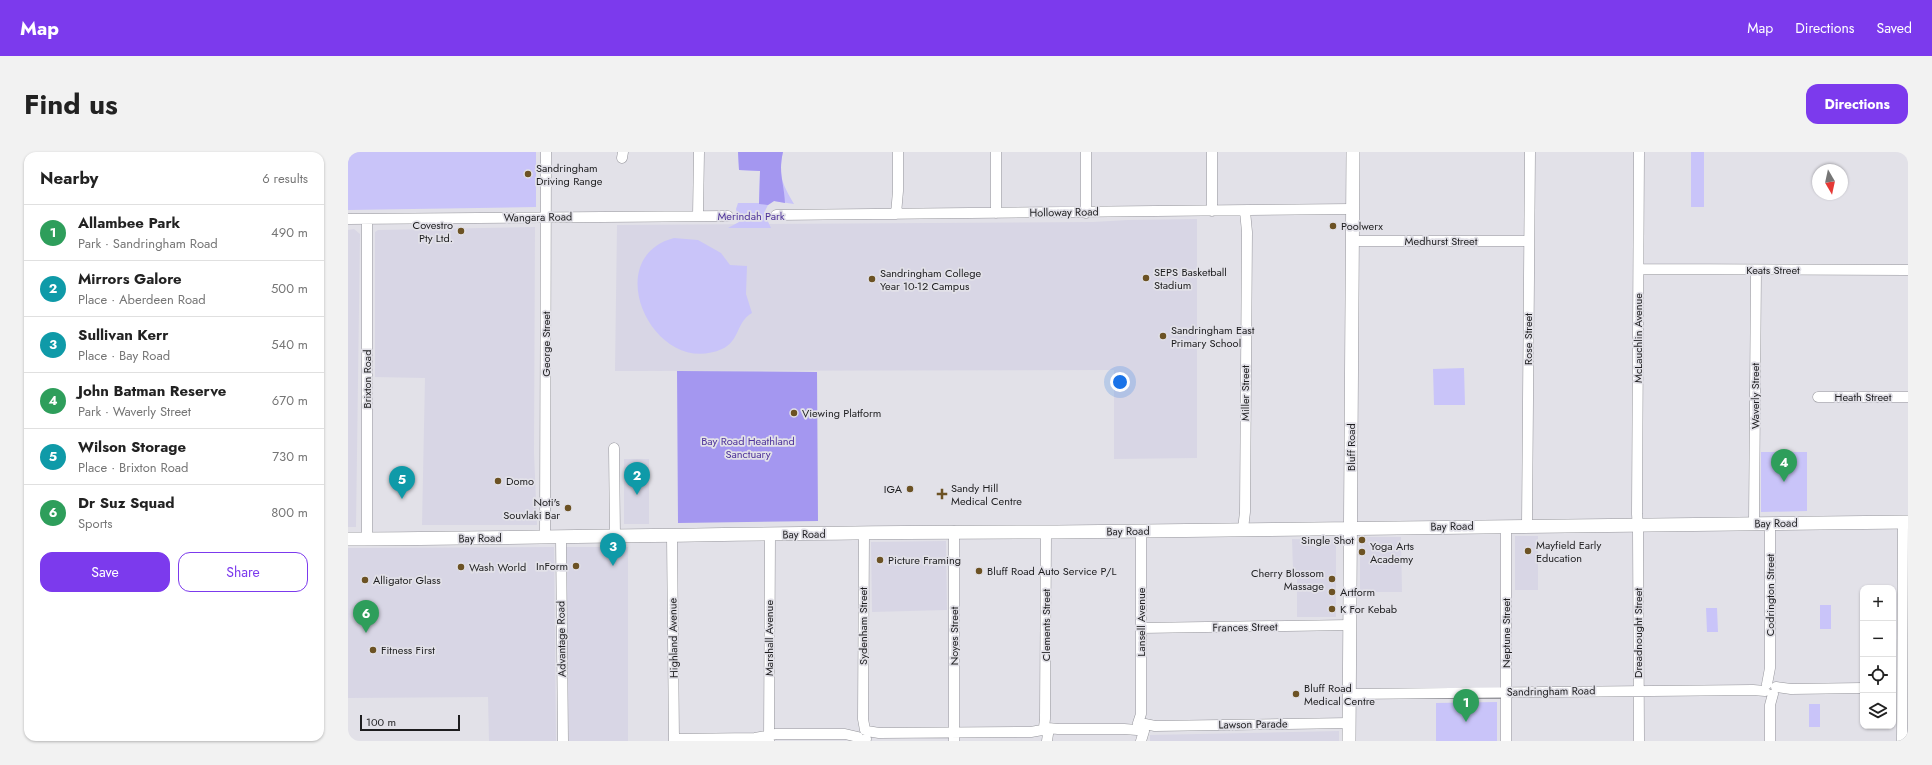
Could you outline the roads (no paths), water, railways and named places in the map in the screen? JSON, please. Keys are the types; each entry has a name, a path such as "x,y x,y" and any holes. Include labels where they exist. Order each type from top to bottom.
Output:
{"main road":[{"name":"Bluff Road","path":"1350,741 1353,152"},
{"name":"Bay Road","path":"348,539 770,535 954,531 1046,532 1905,522"}],"street":[{"name":"George Street","path":"545,537 546,152"},
{"path":"698,216 699,152"},
{"path":"898,152 898,214"},
{"path":"996,152 996,213"},
{"path":"1086,152 1086,213"},
{"path":"1212,152 1212,211"},
{"name":"Rose Street","path":"1527,526 1530,152"},
{"name":"McLauchlin Avenue","path":"1637,524 1639,152"},
{"name":"Holloway Road","path":"776,215 1086,213 1352,209"},
{"name":"Miller Street","path":"1243,529 1247,211"},
{"name":"Wangara Road","path":"348,219 546,216 728,216"},
{"name":"Brixton Road","path":"366,539 367,219"},
{"name":"Medhurst Street","path":"1352,241 1529,241"},
{"name":"Keats Street","path":"1639,269 1908,270"},
{"name":"Waverly Street","path":"1754,523 1756,270"},
{"name":"Heath Street","path":"1818,397 1908,397"},
{"path":"614,448 615,536"},
{"path":"1902,741 1901,688 1905,522"},
{"name":"Codrington Street","path":"1770,523 1770,741"},
{"name":"Dreadnought Street","path":"1637,524 1639,741"},
{"name":"Neptune Street","path":"1506,526 1506,741"},
{"name":"Noyes Street","path":"954,531 954,737"},
{"name":"Lansell Avenue","path":"1141,531 1141,728"},
{"name":"Clements Street","path":"1046,532 1046,731"},
{"name":"Sydenham Street","path":"863,736 864,533"},
{"name":"Marshall Avenue","path":"769,738 770,535"},
{"name":"Highland Avenue","path":"672,536 674,740"},
{"name":"Advantage Road","path":"561,537 563,741"},
{"name":"Frances Street","path":"1141,628 1350,625"},
{"name":"Sandringham Road","path":"1350,694 1860,688"},
{"name":"Lawson Parade","path":"674,740 769,738 845,734 863,736 879,733 954,737 1046,731 1124,729 1156,726 1350,723"}],"place":[{"name":"Sandringham Driving Range","path":"528,174"},
{"name":"Poolwerx","path":"1333,226"},
{"name":"Covestro Pty Ltd.","path":"461,231"},
{"name":"SEPS Basketball Stadium","path":"1146,278"},
{"name":"Sandringham College Year 10-12 Campus","path":"872,279"},
{"name":"Sandringham East Primary School","path":"1163,336"},
{"name":"Viewing Platform","path":"794,413"},
{"name":"Domo","path":"498,481"},
{"name":"John Batman Reserve","path":"1784,482"},
{"name":"IGA","path":"910,489"},
{"name":"Sandy Hill Medical Centre","path":"942,494"},
{"name":"Mirrors Galore","path":"637,495"},
{"name":"Wilson Storage","path":"402,499"},
{"name":"Noti's Souvlaki Bar","path":"568,508"},
{"name":"Single Shot","path":"1362,540"},
{"name":"Mayfield Early Education","path":"1528,551"},
{"name":"Yoga Arts Academy","path":"1362,552"},
{"name":"Picture Framing","path":"880,560"},
{"name":"InForm","path":"576,566"},
{"name":"Sullivan Kerr","path":"613,566"},
{"name":"Wash World","path":"461,567"},
{"name":"Bluff Road Auto Service P/L","path":"979,571"},
{"name":"Cherry Blossom Massage","path":"1332,579"},
{"name":"Alligator Glass","path":"365,580"},
{"name":"Artform","path":"1332,592"},
{"name":"K For Kebab","path":"1332,609"},
{"name":"Dr Suz Squad","path":"366,633"},
{"name":"Fitness First","path":"373,650"},
{"name":"Bluff Road Medical Centre","path":"1296,694"},
{"name":"Allambee Park","path":"1466,722"}],"park label":[{"name":"Merindah Park","path":"751,216"},
{"name":"Bay Road Heathland Sanctuary","path":"748,447"}]}
